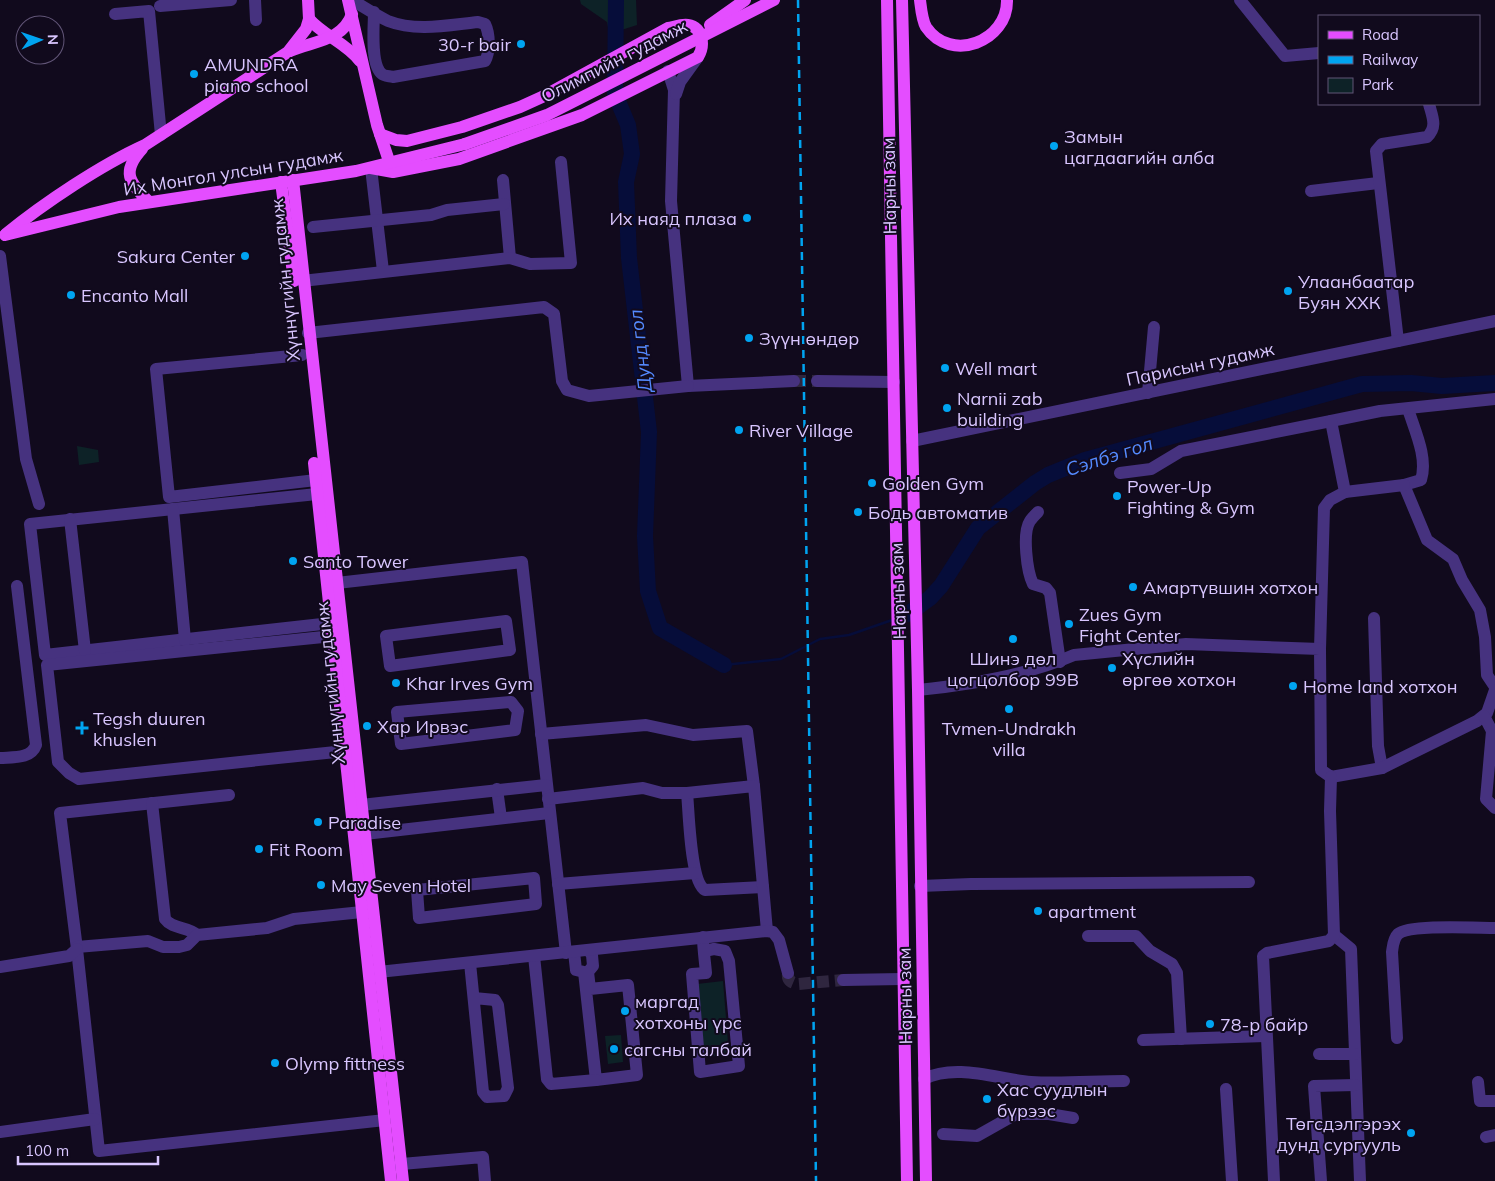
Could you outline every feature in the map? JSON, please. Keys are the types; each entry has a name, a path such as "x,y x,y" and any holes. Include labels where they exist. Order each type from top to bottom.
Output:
{"main road":[{"path":"288,52 306,29 309,19 308,0"},
{"path":"680,48 745,0"},
{"name":"Олимпийн гудамж","path":"465,144 547,115 774,0"},
{"path":"920,0 926,26 939,39 952,45 966,47 982,42 996,31 1005,17 1006,0"},
{"path":"887,4 902,4"},
{"name":"Нарны зам","path":"887,4 907,1181"},
{"name":"Нарны зам","path":"902,4 918,690 926,1181"},
{"path":"149,202 136,189 130,177 131,161 145,145 288,52 309,43 331,38 341,32 349,23 350,6"},
{"path":"350,6 380,134 390,164"},
{"path":"309,19 320,31 351,49 363,65"},
{"path":"371,168 393,172 460,159 582,114 698,57 702,50 701,35 687,24 668,28 520,107 462,127 407,141 396,140 380,134"},
{"name":"Их Монгол улсын гудамж","path":"3,236 95,212 210,191 371,168 465,144"},
{"name":"Их Монгол улсын гудамж","path":"3,236 29,215 124,154 145,145"},
{"name":"Хүннүгийн гудамж","path":"287,181 308,333 332,584 332,636 345,751 359,834 395,1164 391,1181"},
{"name":"Хүннүгийн гудамж","path":"287,181 302,355 317,494 332,584 361,805 359,834 362,909 374,972 385,1120 395,1164 403,1181"},
{"path":"890,231 898,235 908,227"},
{"path":"891,247 899,242 908,248"},
{"path":"901,893 909,895 920,889"}],"street":[{"path":"115,14 152,6 231,0"},
{"path":"255,0 256,20"},
{"path":"1240,0 1286,56 1318,53"},
{"path":"350,6 357,4 374,12 388,21 413,27 478,22 485,24 488,31 485,61 402,76 393,77 382,74 377,68 374,53 374,12"},
{"path":"152,6 161,135"},
{"path":"674,102 680,82 698,57"},
{"path":"664,73 674,85 672,201 682,387"},
{"path":"1398,341 1378,183 1376,151 1378,146 1428,137 1433,132 1434,126 1429,105"},
{"path":"302,281 510,258 530,264 571,263 561,162"},
{"path":"371,168 383,271"},
{"path":"504,180 504,204 510,258"},
{"path":"1311,191 1378,183"},
{"path":"313,227 504,204"},
{"path":"0,256 26,459 39,504"},
{"path":"308,333 544,307 554,314 562,381 567,390 589,396 682,387 794,381"},
{"name":"Парисын гудамж","path":"912,441 1495,321"},
{"path":"1148,393 1154,327"},
{"path":"302,355 156,369 169,497 316,480"},
{"path":"816,381 894,382"},
{"path":"1120,473 1150,469 1181,451 1330,421 1380,412 1495,398"},
{"path":"1404,485 1426,540 1453,559 1462,580 1480,610 1485,637 1487,675 1495,688 1484,716 1382,768 1331,777 1321,770 1320,650 1324,508 1330,500 1345,492 1404,485 1421,480 1424,473 1423,462 1408,409"},
{"path":"1330,421 1345,492"},
{"path":"317,494 30,524 45,655 331,623"},
{"path":"173,509 185,640"},
{"path":"1038,512 1029,521 1026,530 1028,574 1033,584 1046,588 1050,593 1060,662"},
{"path":"70,519 85,651"},
{"path":"332,584 522,562 558,887 570,953 576,970 584,972 596,1080"},
{"path":"0,758 27,756 33,752 36,744 17,586"},
{"path":"1374,618 1378,746 1382,768"},
{"path":"506,620 508,637 510,650 390,666 386,636 506,620"},
{"path":"508,637 530,634"},
{"path":"332,636 47,665 58,762 69,773 79,779 345,751"},
{"path":"918,690 1005,675 1060,662 1074,656 1186,644 1320,650"},
{"path":"511,702 518,711 515,730 400,744 397,712 511,702"},
{"path":"518,711 538,708"},
{"path":"1484,716 1492,731 1486,799 1495,808"},
{"path":"541,734 646,726 693,735 747,732 754,786 767,931"},
{"path":"1274,1181 1263,956 1329,940 1334,935 1330,811 1331,777"},
{"path":"361,805 546,784"},
{"path":"548,799 644,788 662,793 687,793 754,786"},
{"path":"497,789 501,818"},
{"path":"687,793 695,872 702,888 705,890 763,887"},
{"path":"229,794 60,812 99,1151 385,1120"},
{"path":"152,803 164,919 169,924 190,929 198,935"},
{"path":"359,834 549,813"},
{"path":"535,892 558,887 695,872"},
{"path":"534,878 535,892 536,904 419,918 417,890 534,878"},
{"path":"920,889 971,884 1249,882"},
{"path":"0,966 69,956 77,948 148,941 157,945 174,948 187,945 198,935 267,928 294,914 362,909"},
{"path":"1397,1038 1392,952 1394,939 1399,933 1406,930 1438,928 1495,928"},
{"path":"374,972 767,931 773,932 778,940 788,972"},
{"path":"1334,935 1350,949 1360,1181"},
{"path":"1088,936 1136,936 1150,951 1172,964 1178,978 1181,1039"},
{"path":"703,937 704,951 706,973 692,974 700,1072 738,1066 729,961 725,951 714,949 704,951"},
{"path":"534,956 547,1079 551,1084 637,1075 628,985 590,989 588,972 593,966 592,956 589,951"},
{"path":"470,963 483,1092 487,1098 496,1099 504,1096 508,1088 498,1005 495,1000 474,998"},
{"path":"843,978 902,975"},
{"path":"1143,1040 1266,1036"},
{"path":"1319,1054 1355,1054"},
{"path":"924,1079 933,1074 956,1072 987,1074 1031,1082 1124,1081"},
{"path":"1478,1082 1480,1100 1495,1101"},
{"path":"1321,1181 1314,1086 1355,1085"},
{"path":"1226,1090 1232,1181"},
{"path":"943,1134 977,1136 1016,1114 1049,1114 1073,1118"},
{"path":"0,1132 95,1119"},
{"path":"395,1164 483,1157 485,1181"}],"green space":[{"path":"580,0 636,0 637,25 609,34 607,22 581,4"},
{"path":"77,446 98,450 99,462 79,465"},
{"path":"723,981 729,1055 704,1057 697,984"},
{"name":"сагсны талбай","path":"621,1035 623,1062 608,1064 605,1036"}],"waterway":[{"name":"Дунд гол","path":"616,0 615,94 628,125 632,154 626,182 629,258 649,432 645,536 648,591 660,628 724,665"},
{"name":"Сэлбэ гол","path":"908,614 930,598 941,586 978,528 1035,483 1048,475 1085,460 1362,384 1411,383 1442,386 1495,383"},
{"name":"Сэлбэ гол","path":"724,665 781,659 820,639 849,635 895,619"}],"tunnel":[{"path":"794,381 817,381"},
{"path":"788,973 790,981 798,984 843,980"}],"railway":[{"path":"798,0 816,1181"}],"place":[{"name":"30-r bair","path":"521,44"},
{"name":"AMUNDRA piano school","path":"194,74"},
{"name":"Замын цагдаагийн алба","path":"1054,146"},
{"name":"Их наяд плаза","path":"747,218"},
{"name":"Sakura Center","path":"245,256"},
{"name":"Улаанбаатар Буян ХХК","path":"1288,291"},
{"name":"Encanto Mall","path":"71,295"},
{"name":"Зүүн өндөр","path":"749,338"},
{"name":"Well mart","path":"945,368"},
{"name":"Narnii zab building","path":"947,408"},
{"name":"River Village","path":"739,430"},
{"name":"Golden Gym","path":"872,483"},
{"name":"Power-Up Fighting & Gym","path":"1117,496"},
{"name":"Бодь автоматив","path":"858,512"},
{"name":"Santo Tower","path":"293,561"},
{"name":"Амартүвшин хотхон","path":"1133,587"},
{"name":"Zues Gym Fight Center","path":"1069,624"},
{"name":"Шинэ дөл цогцолбор 99В","path":"1013,639"},
{"name":"Хүслийн өргөө хотхон","path":"1112,668"},
{"name":"Khar Irves Gym","path":"396,683"},
{"name":"Home land хотхон","path":"1293,686"},
{"name":"Tvmen-Undrakh villa","path":"1009,709"},
{"name":"Хар Ирвэс","path":"367,726"},
{"name":"Tegsh duuren khuslen","path":"82,728"},
{"name":"Paradise","path":"318,822"},
{"name":"Fit Room","path":"259,849"},
{"name":"May Seven Hotel","path":"321,885"},
{"name":"apartment","path":"1038,911"},
{"name":"маргад хотхоны үрс","path":"625,1011"},
{"name":"78-р байр","path":"1210,1024"},
{"name":"сагсны талбай","path":"614,1049"},
{"name":"Olymp fittness","path":"275,1063"},
{"name":"Хас суудлын бүрээс","path":"987,1099"},
{"name":"Төгсдэлгэрэх дунд сургууль","path":"1411,1133"}]}
